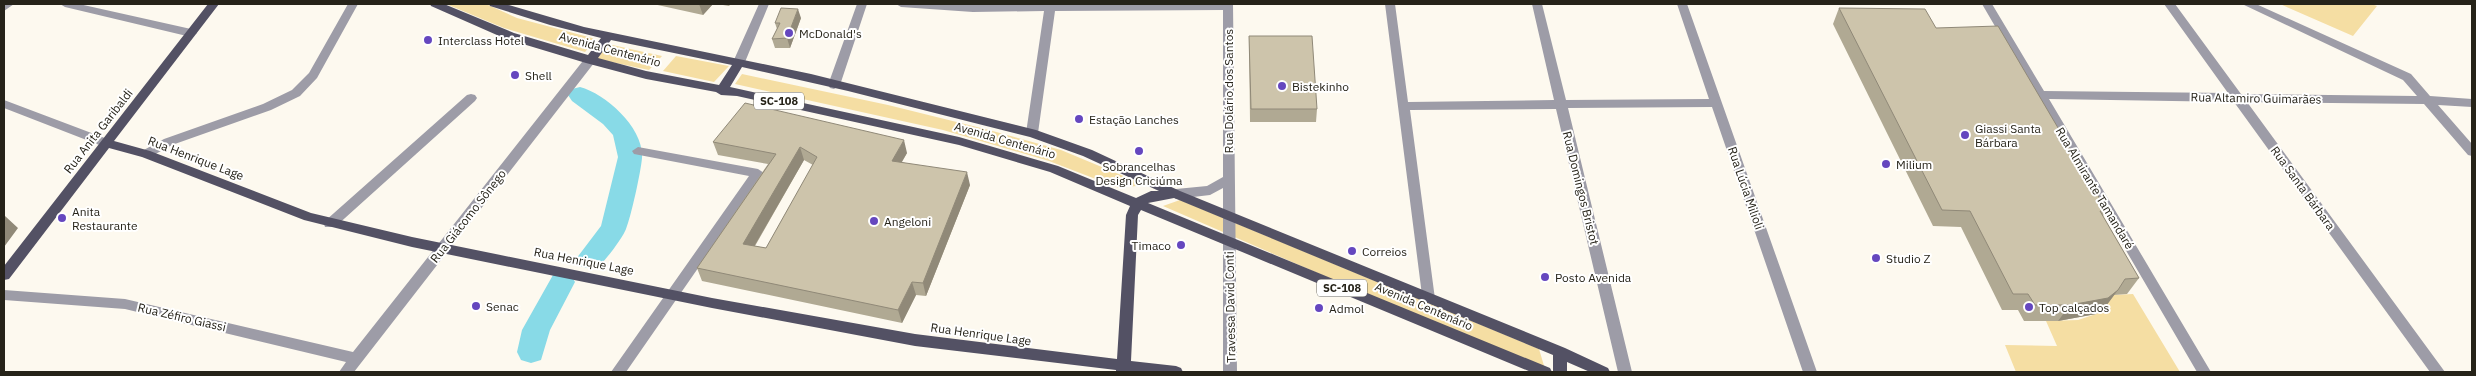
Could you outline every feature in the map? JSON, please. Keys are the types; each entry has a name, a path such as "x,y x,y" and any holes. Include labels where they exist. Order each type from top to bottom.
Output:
{"main road":[{"name":"Rua Anita Garibaldi","path":"4,275 214,4"},
{"name":"Avenida Centenário","path":"435,4 517,38 590,60 721,91 737,92 982,147 1054,169 1138,202 1545,372"},
{"name":"Avenida Centenário","path":"494,4 522,14 608,37 739,62 1032,133 1085,151 1176,194 1560,352 1603,372"},
{"path":"590,60 608,37"},
{"path":"721,91 739,62"},
{"name":"Rua Henrique Lage","path":"106,143 146,154 330,224 442,248 673,295 915,340 1123,369 1176,372"},
{"path":"1123,369 1132,215 1138,202 1151,196 1176,194"},
{"path":"1123,196 1132,215"},
{"path":"1560,352 1560,372"}],"street":[{"path":"4,7 9,4"},
{"path":"65,4 191,33"},
{"path":"146,154 168,142 267,107 296,93 313,75 353,4"},
{"path":"517,4 522,14"},
{"path":"739,62 764,4"},
{"path":"834,84 862,4"},
{"path":"901,4 973,8 1050,5 1228,5"},
{"path":"1390,4 1428,299"},
{"name":"Rua Domingos Bristot","path":"1536,4 1625,372"},
{"name":"Rua Lúcia Milioli","path":"1682,4 1810,372"},
{"name":"Rua Almirante Tamandaré","path":"1987,4 2204,372"},
{"name":"Rua Santa Bárbara","path":"2169,4 2438,372"},
{"path":"2247,4 2407,77 2472,152"},
{"path":"1032,133 1050,5"},
{"name":"Rua Dolário dos Santos","path":"1228,5 1229,216"},
{"name":"Rua Giácomo Sônego","path":"346,372 590,60"},
{"name":"Rua Altamiro Guimarães","path":"2040,95 2427,100 2472,103"},
{"path":"330,224 471,98"},
{"name":"Rua Henrique Lage","path":"4,104 106,143"},
{"path":"1403,106 1717,104"},
{"path":"618,372 758,173 638,151"},
{"path":"1176,194 1210,190 1228,179"},
{"name":"Travessa David Conti","path":"1229,216 1230,372"},
{"name":"Rua Zéfiro Giassi","path":"4,294 125,304 357,359"}],"shaded area":[{"path":"446,4 486,4 517,18 596,39 585,52 504,28"},
{"path":"2280,4 2371,4 2377,6 2353,36"},
{"path":"608,44 662,56 649,70 597,59"},
{"path":"676,56 729,66 714,82 663,71"},
{"path":"742,74 888,105 989,130 1061,150 1145,185 1119,188 1049,161 943,130 735,84"},
{"path":"1180,200 1539,349 1545,369 1163,206"},
{"path":"2133,294 2180,372 2016,372 2005,345 2057,346 2046,321 2078,320 2096,314 2113,295"}],"building":[{"path":"781,8 798,9 787,38 772,39 780,23 775,23"},
{"name":"Giassi Santa Bárbara","path":"1839,8 1925,9 1936,28 1998,26 2107,211 2100,211 2139,278 2125,279 2118,290 2108,298 2070,305 2035,305 2028,294 2013,294 1970,211 1942,210"},
{"name":"Bistekinho","path":"1249,36 1312,36 1317,109 1251,109"},
{"name":"Angeloni","path":"745,103 904,140 892,161 967,172 923,283 912,282 898,310 697,268 776,154 713,142","holes":["800,147 817,157 766,248 743,244"]}],"waterway":[{"path":"580,95 611,118 624,132 630,157 613,229 589,259"},
{"path":"531,352 536,330 562,282"}],"place":[{"name":"McDonald's","path":"789,33"},
{"name":"Interclass Hotel","path":"428,40"},
{"name":"Shell","path":"515,75"},
{"name":"Bistekinho","path":"1282,86"},
{"name":"Estação Lanches","path":"1079,119"},
{"name":"Giassi Santa Bárbara","path":"1965,135"},
{"name":"Sobrancelhas Design Criciúma","path":"1139,151"},
{"name":"Milium","path":"1886,164"},
{"name":"Anita Restaurante","path":"62,218"},
{"name":"Angeloni","path":"874,221"},
{"name":"Timaco","path":"1181,245"},
{"name":"Correios","path":"1352,251"},
{"name":"Studio Z","path":"1876,258"},
{"name":"Posto Avenida","path":"1545,277"},
{"name":"Senac","path":"476,306"},
{"name":"Top calçados","path":"2029,307"},
{"name":"Admol","path":"1319,308"}]}
